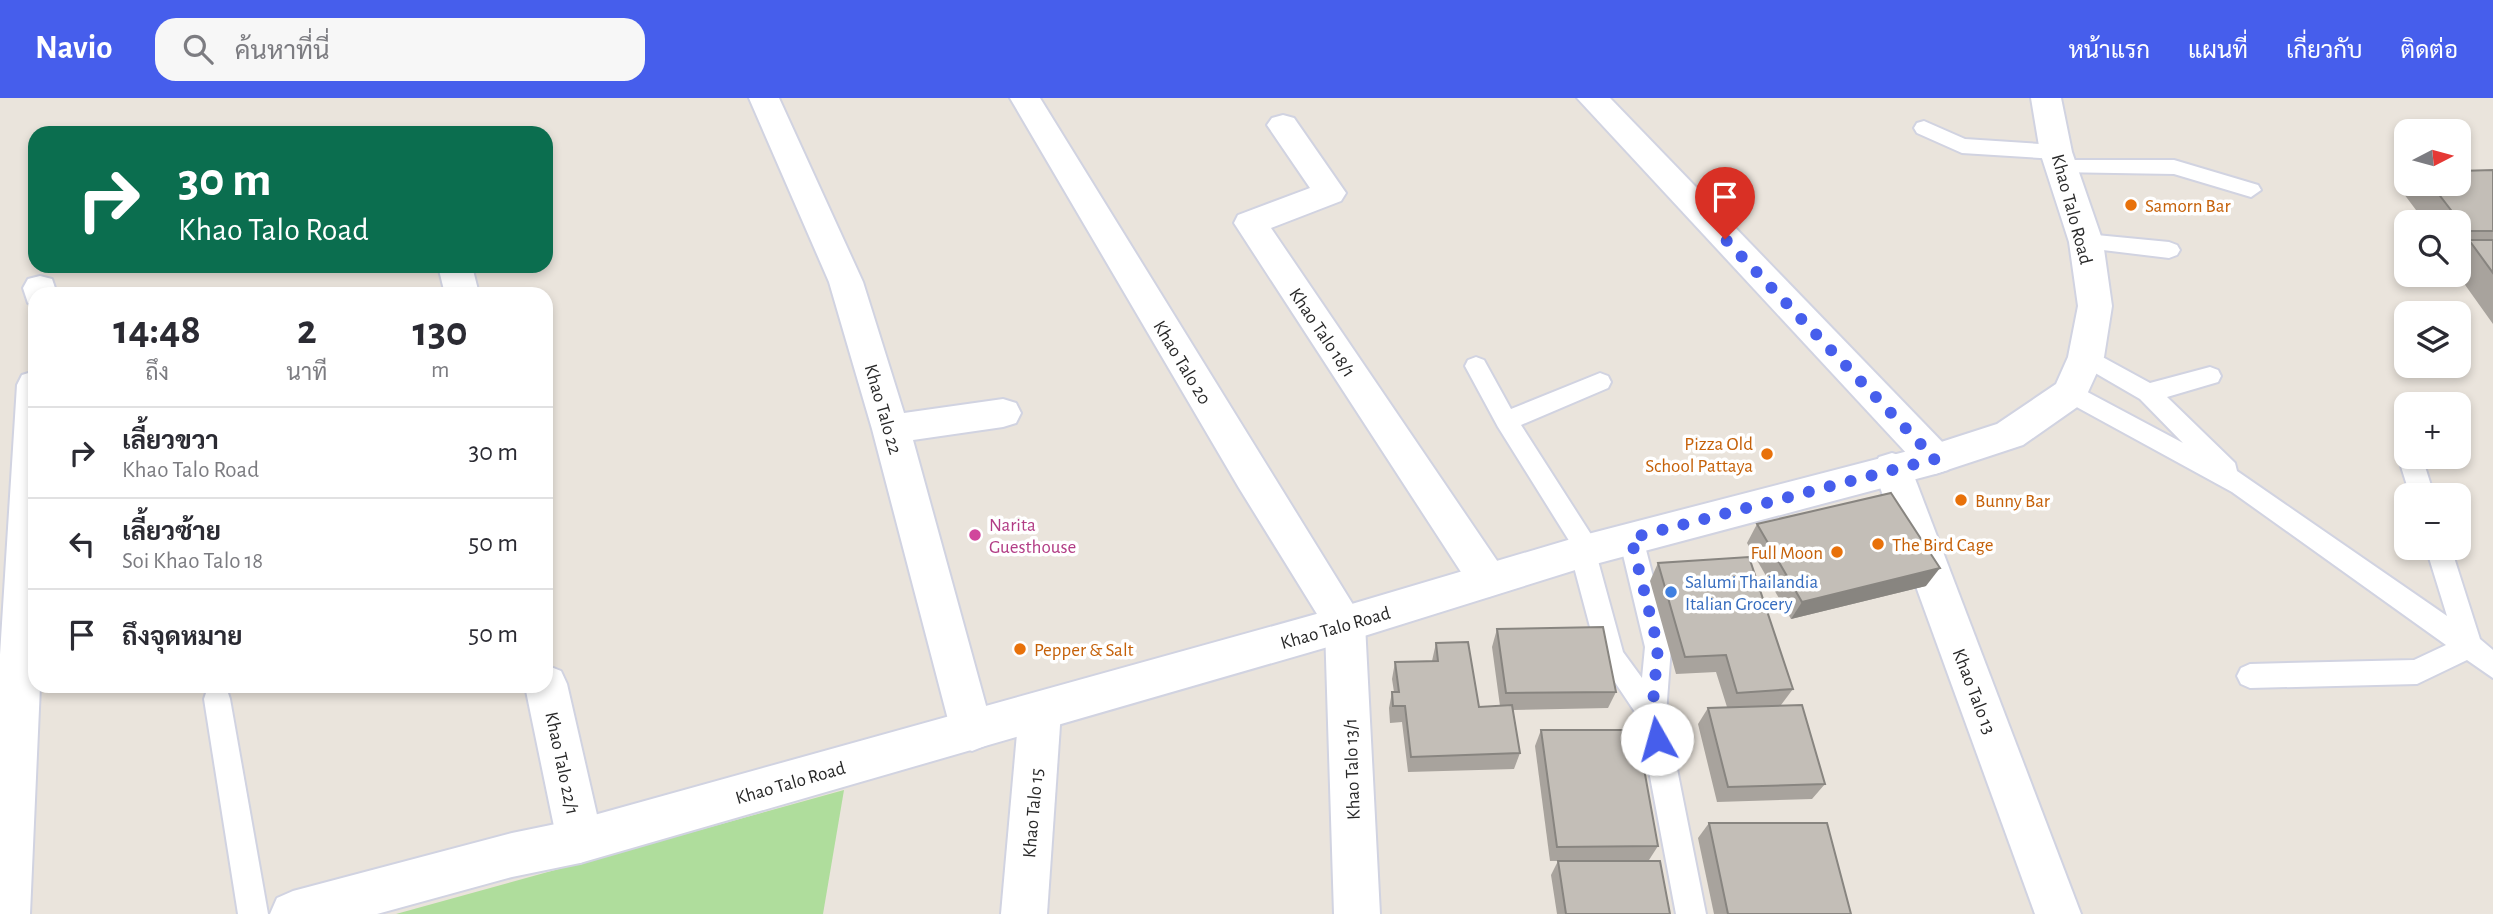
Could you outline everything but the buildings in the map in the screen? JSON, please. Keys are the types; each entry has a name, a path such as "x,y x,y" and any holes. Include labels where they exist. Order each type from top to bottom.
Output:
{"street":[{"name":"Khao Talo 22","path":"764,98 846,282 891,429 972,731"},
{"name":"Khao Talo 20","path":"1025,98 1252,477 1345,624"},
{"path":"1592,98 1935,459"},
{"name":"Khao Talo Road","path":"293,914 512,855 580,841 1345,624 1631,538 1892,468 1935,459 2010,435 2070,393 2085,357 2095,306 2086,242 2059,159 2046,98"},
{"name":"Khao Talo 18/1","path":"1283,125 1330,193 1250,223 1488,580"},
{"path":"891,429 1003,413"},
{"name":"Khao Talo 13","path":"1892,468 2058,914"},
{"path":"7,914 28,517"},
{"name":"Khao Talo 13/1","path":"1345,624 1357,914"},
{"name":"Khao Talo 22/1","path":"548,693 580,841"},
{"name":"Khao Talo 15","path":"1024,914 1040,711"}],"lane":[{"path":"1924,128 1962,146 2059,159 2174,167 2251,190"},
{"path":"2086,242 2169,250"},
{"path":"2085,357 2148,393 2241,485"},
{"path":"1476,366 1506,421 1586,551 1611,657 1652,714"},
{"path":"2148,393 2210,376"},
{"path":"1506,421 1600,382"},
{"path":"2070,393 2241,485 2469,646 2493,666"},
{"path":"1631,538 1658,647 1652,714 1691,914"},
{"path":"2443,560 2469,646"},
{"path":"2250,676 2417,673 2469,646"},
{"path":"217,699 253,914"}],"green space":[{"path":"844,790 823,914 396,914"}],"place":[{"name":"Samorn Bar","path":"2131,205"},
{"name":"Pizza Old School Pattaya","path":"1767,454"},
{"name":"Bunny Bar","path":"1961,500"},
{"name":"Narita Guesthouse","path":"975,535"},
{"name":"The Bird Cage","path":"1878,544"},
{"name":"Full Moon","path":"1837,552"},
{"name":"Salumi Thailandia Italian Grocery","path":"1671,592"},
{"name":"Pepper & Salt","path":"1020,649"}],"route":[{"path":"1657,739 1652,714 1658,647 1631,538 1892,468 1935,459 1725,239"}]}
